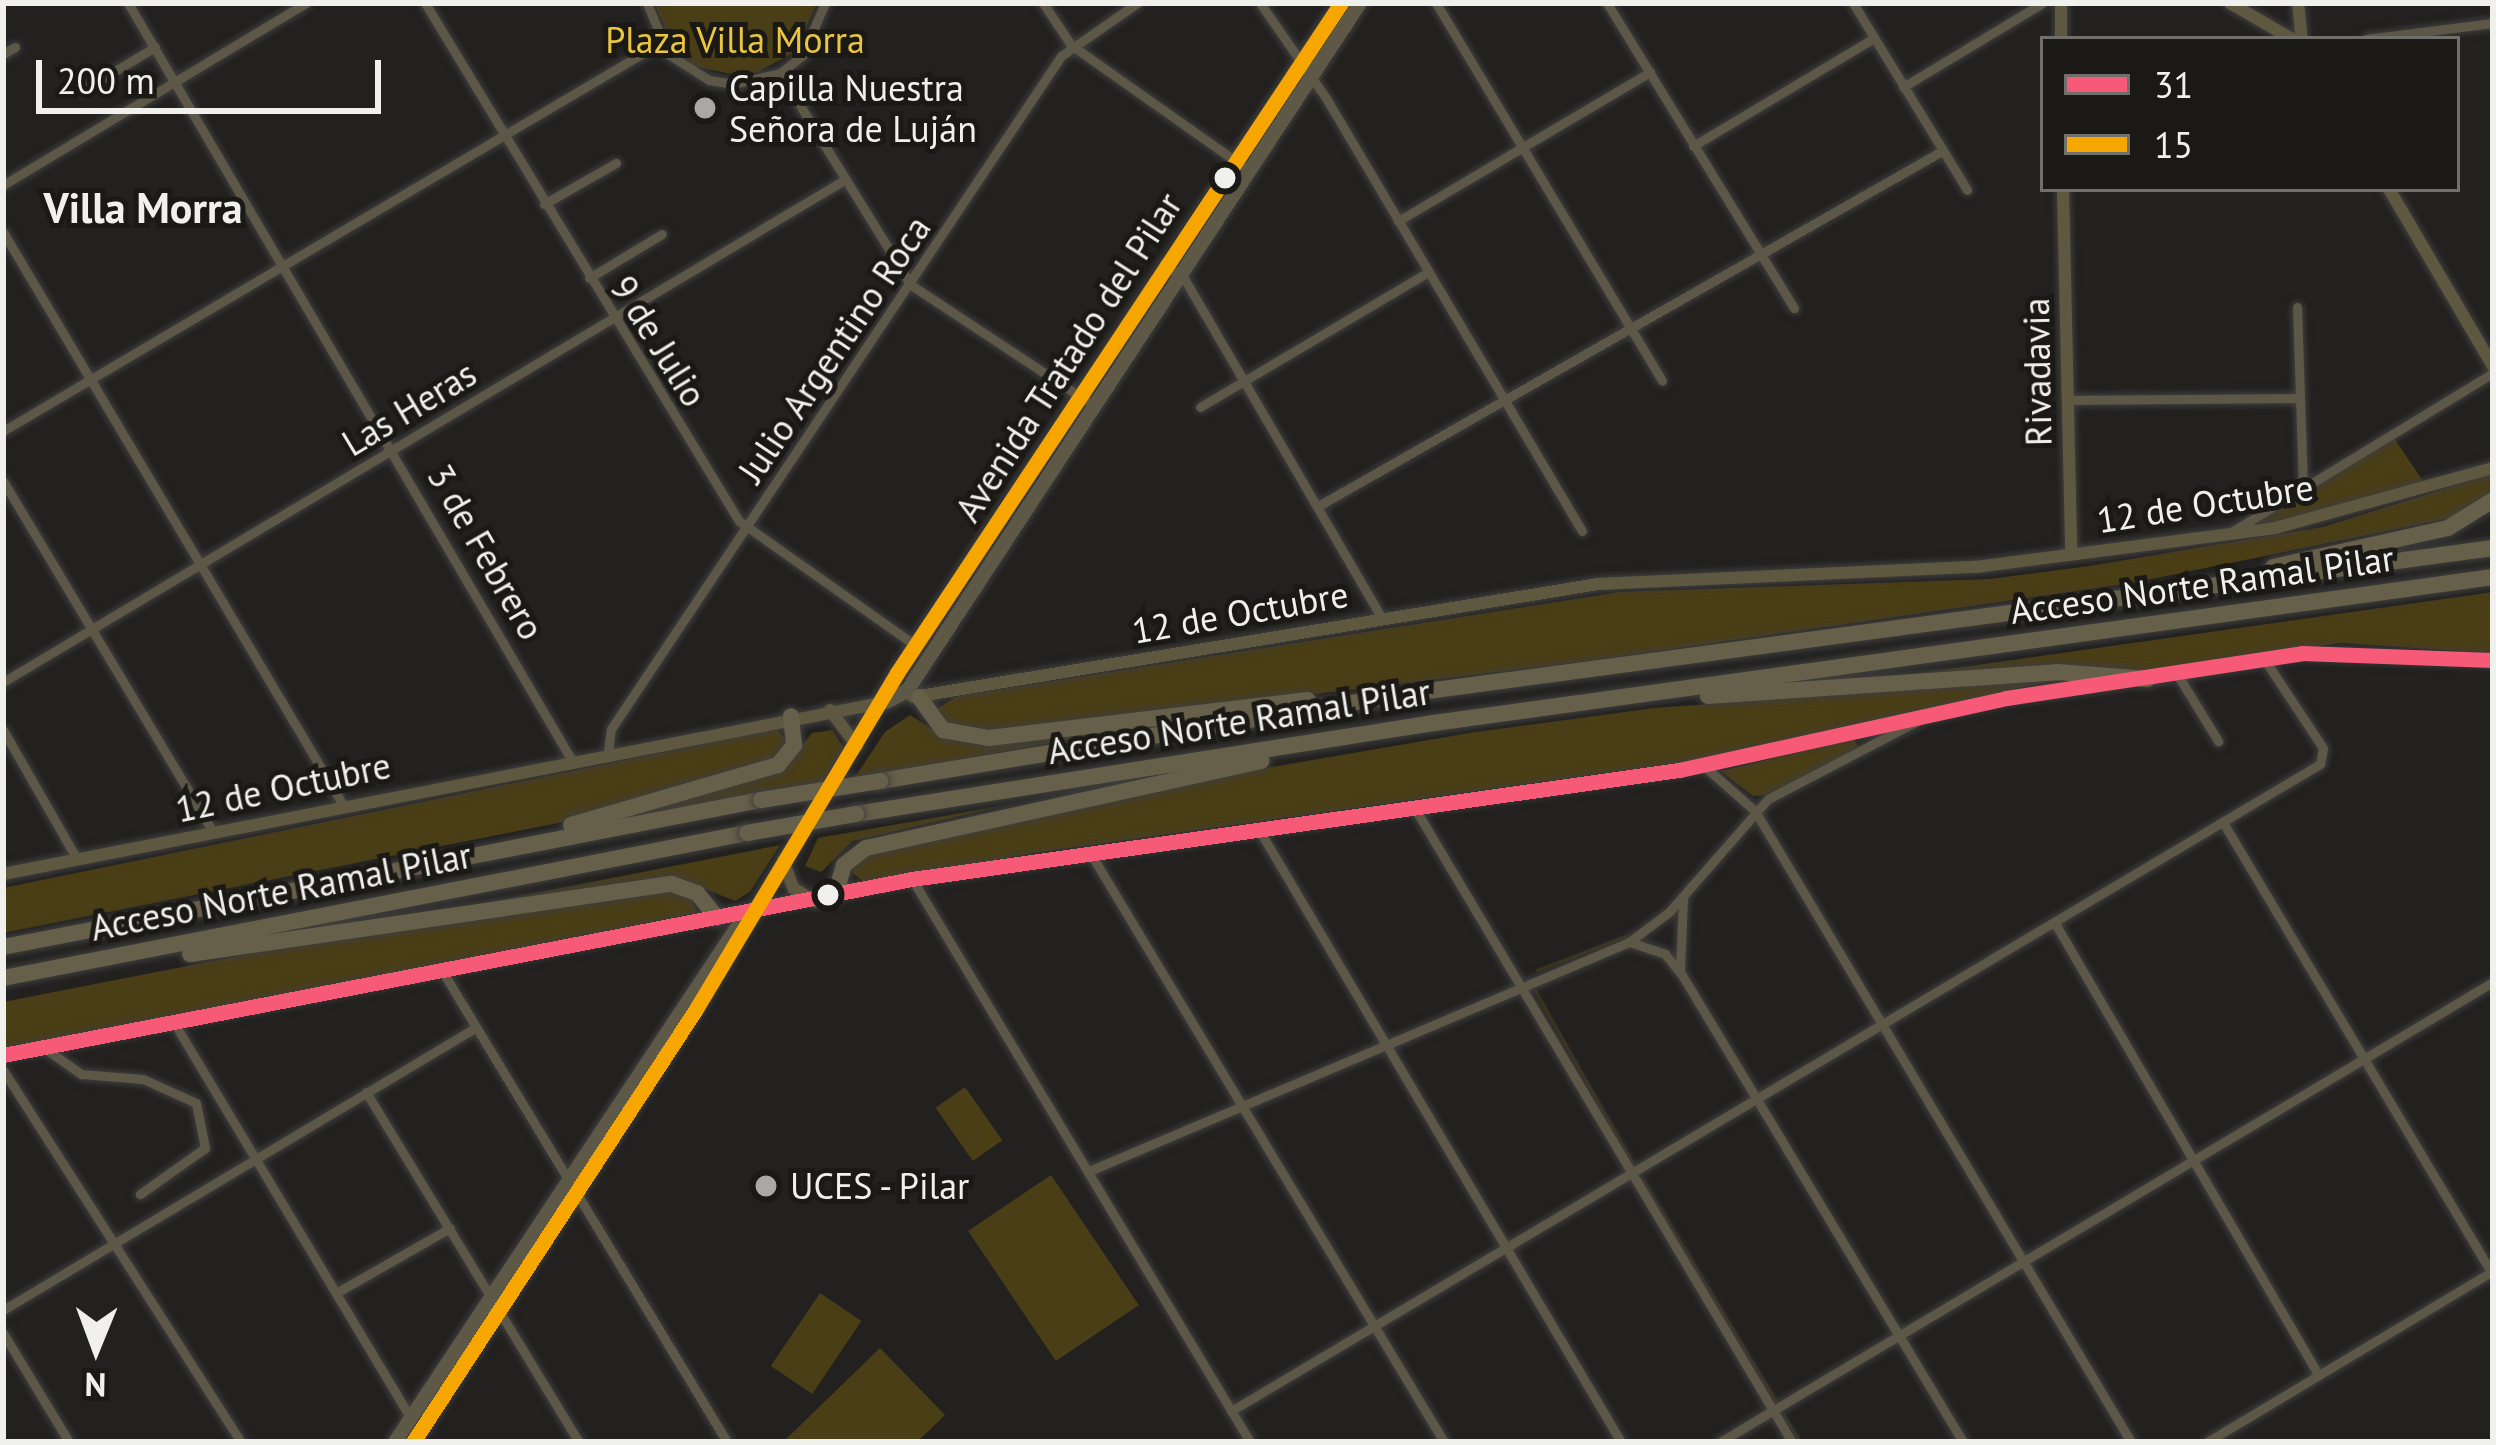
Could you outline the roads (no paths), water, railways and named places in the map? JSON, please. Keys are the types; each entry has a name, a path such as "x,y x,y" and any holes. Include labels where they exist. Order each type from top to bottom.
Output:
{"highway":[{"path":"2162,591 2448,528 2493,500"},
{"name":"Acceso Norte Ramal Pilar","path":"3,947 760,800 1405,694 2493,548"},
{"name":"Acceso Norte Ramal Pilar","path":"3,978 856,814 1434,723 2493,577"},
{"path":"1641,696 2057,672 2148,679"},
{"path":"919,697 944,730 989,738 1405,694"},
{"path":"412,865 774,767 793,749 791,716"},
{"path":"835,896 848,859 875,845 1434,723"},
{"path":"76,965 672,884 697,893 717,917"}],"main road":[{"name":"Avenida Tratado del Pilar","path":"886,702 907,691 1178,273 1342,3"},
{"name":"Avenida Tratado del Pilar","path":"1303,70 1360,3"},
{"name":"Avenida Tratado del Pilar","path":"886,702 915,645 1077,394 1164,263 1241,165"},
{"path":"497,1304 575,1197 750,911 886,702"},
{"path":"395,1442 417,1433 566,1182 730,929 750,911"}],"street":[{"name":"3 de Febrero","path":"128,3 394,448 571,759"},
{"path":"3,185 306,3"},
{"name":"9 de Julio","path":"425,3 612,319 746,527 915,645"},
{"path":"647,3 660,43 709,80 745,83 780,73 817,33 825,3"},
{"path":"1043,3 1071,45 1241,165"},
{"name":"Julio Argentino Roca","path":"608,752 610,729 1071,45 1137,3"},
{"path":"1260,3 1398,221 1582,530"},
{"path":"1436,3 1662,381"},
{"path":"1607,3 1794,308"},
{"path":"1853,3 1967,190"},
{"path":"1904,87 2042,3"},
{"path":"2061,3 2061,36"},
{"path":"2230,3 2287,36"},
{"path":"2298,3 2302,36"},
{"path":"2390,36 2493,23"},
{"path":"1693,146 1874,38"},
{"path":"3,431 660,43"},
{"path":"3,54 15,47"},
{"path":"83,90 154,47"},
{"path":"1398,221 1649,72"},
{"path":"780,73 911,285 1093,405"},
{"path":"1320,505 1502,398 1633,332 1942,151"},
{"path":"544,204 616,163"},
{"name":"Las Heras","path":"3,682 844,180"},
{"name":"Rivadavia","path":"2063,192 2071,554"},
{"path":"2234,531 2493,369 2391,192"},
{"path":"3,232 343,805"},
{"path":"589,278 662,234"},
{"path":"1164,263 1178,273 1245,381 1382,619"},
{"path":"1200,406 1427,273"},
{"path":"2297,307 2303,484"},
{"path":"2066,400 2300,398"},
{"name":"12 de Octubre","path":"3,874 791,716 1382,619 1627,580 1976,567 2301,523 2493,468"},
{"path":"3,481 213,832"},
{"path":"1232,1411 2320,764 2323,748 2264,659"},
{"path":"3,1055 439,965 815,901 912,879 1703,765 1927,715 2264,659 2493,660"},
{"path":"2177,674 2218,741"},
{"path":"830,710 857,746"},
{"path":"1089,1171 1629,942 1684,895 1755,811 1927,715"},
{"path":"3,730 76,859"},
{"path":"1858,730 1863,751"},
{"path":"1703,765 1755,811 2131,1442"},
{"path":"1413,806 1517,988 1792,1442"},
{"path":"2207,1442 2492,1273 2224,824"},
{"path":"1258,828 1621,1442"},
{"path":"1090,851 1444,1442"},
{"path":"783,859 793,888 815,901"},
{"path":"912,879 1250,1442"},
{"path":"1682,975 1677,938 1684,895"},
{"path":"1653,925 1677,938"},
{"path":"1653,925 1655,949"},
{"path":"2056,925 2318,1374"},
{"path":"1655,949 1677,938"},
{"path":"1629,942 1655,949 1682,975 1963,1442"},
{"path":"439,965 723,1440"},
{"path":"1720,1442 2493,982"},
{"path":"172,1021 417,1433"},
{"path":"3,1310 475,1028"},
{"path":"43,1047 81,1074 143,1079 196,1103 205,1148 140,1194"},
{"path":"3,1070 110,1245 241,1442"},
{"path":"367,1092 579,1442"},
{"path":"336,1293 450,1228"},
{"path":"3,1333 69,1442"}],"waterway":[{"path":"1537,970 1628,935"},
{"path":"1535,990 1633,1164"},
{"path":"1643,1180 1775,1400"},
{"path":"1784,1416 1800,1442"}],"place":[{"name":"Capilla Nuestra Señora de Luján","path":"705,108"},
{"name":"UCES - Pilar","path":"766,1186"}],"district":[{"name":"Villa Morra","path":"143,208"}],"park label":[{"name":"Plaza Villa Morra","path":"735,40"}]}
